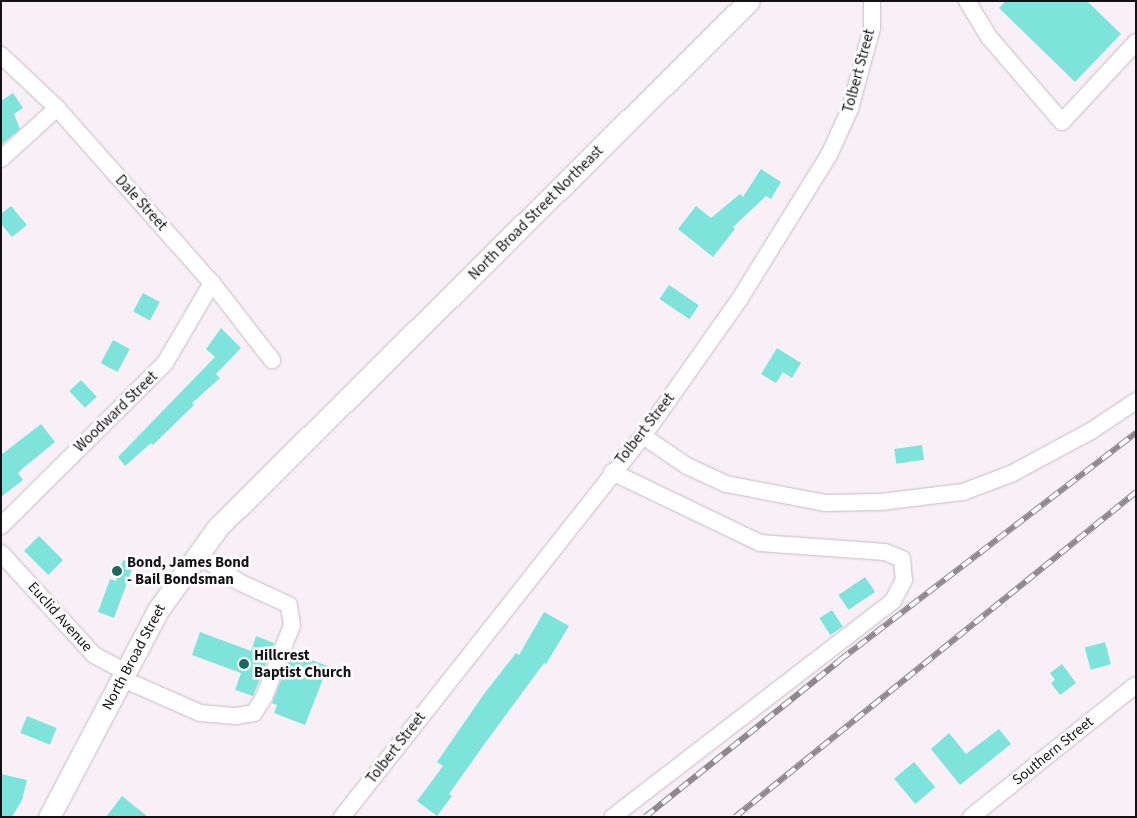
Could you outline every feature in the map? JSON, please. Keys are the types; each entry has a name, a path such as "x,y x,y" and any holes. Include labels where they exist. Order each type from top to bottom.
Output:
{"main road":[{"name":"North Broad Street Northeast","path":"320,424 397,351 749,1"},
{"name":"North Broad Street","path":"49,817 158,610 218,527 320,424"}],"street":[{"name":"Tolbert Street","path":"342,817 612,472 643,436 740,300 829,155 850,109 872,28 872,1"},
{"path":"967,1 989,36 1062,122 1136,42"},
{"name":"Dale Street","path":"1,55 57,108 212,283 272,360"},
{"path":"1,159 57,108"},
{"name":"Woodward Street","path":"1,526 165,363 212,283"},
{"path":"643,436 687,466 726,484 826,503 881,502 963,492 1012,474 1091,431 1136,401"},
{"path":"612,472 760,543 885,552 902,559 904,580 893,601 613,817"},
{"name":"Euclid Avenue","path":"1,552 94,655 124,675 200,712 236,716 254,712 264,697 292,625 290,605 239,582 198,554"},
{"name":"Southern Street","path":"971,817 1136,684"}],"building":[{"path":"1006,1 1087,1 1121,34 1075,82 999,8"},
{"path":"13,93 23,108 14,114 20,129 1,145 1,101"},
{"path":"761,169 781,182 771,199 766,196 733,227 735,229 713,257 678,229 696,206 711,218 740,194 743,197"},
{"path":"11,206 27,225 12,237 1,224 1,214"},
{"path":"669,285 699,305 689,319 659,299"},
{"path":"143,293 160,302 150,320 133,312"},
{"path":"221,328 241,348 216,374 220,378 192,403 194,405 153,445 151,443 125,466 118,457 215,357 206,349"},
{"path":"113,340 130,349 118,372 101,363"},
{"path":"777,348 801,363 792,378 783,372 776,383 761,374"},
{"path":"81,380 97,397 85,408 69,391"},
{"path":"41,424 55,442 18,473 23,480 1,497 1,455"},
{"path":"922,445 924,460 896,464 894,449"},
{"path":"39,536 63,560 48,575 24,551"},
{"path":"123,560 134,564 114,618 98,612 110,579 116,581"},
{"path":"865,577 875,592 849,610 838,595"},
{"path":"832,610 843,627 830,635 819,618"},
{"path":"544,612 569,626 546,664 544,663 483,746 449,794 452,796 437,816 417,801 443,766 437,762 484,694 516,653 519,655"},
{"name":"Hillcrest Baptist Church","path":"200,632 251,651 256,636 274,643 253,696 235,690 241,673 192,655"},
{"path":"1105,642 1111,664 1091,670 1085,647"},
{"path":"292,653 328,666 305,725 274,713 277,705 272,703"},
{"path":"1062,664 1076,683 1060,695 1051,683 1055,680 1050,673"},
{"path":"27,716 57,728 50,745 20,733"},
{"path":"999,729 1011,744 960,785 931,749 949,733 966,754"},
{"path":"914,762 935,787 915,804 894,779"},
{"path":"1,774 27,780 22,800 12,817 1,817"},
{"path":"122,796 148,817 106,817"}],"railway":[{"path":"645,817 840,660 1136,433"},
{"path":"735,817 1136,492"}],"place":[{"name":"Bond, James Bond - Bail Bondsman","path":"117,571"},
{"name":"Hillcrest Baptist Church","path":"244,664"}]}
